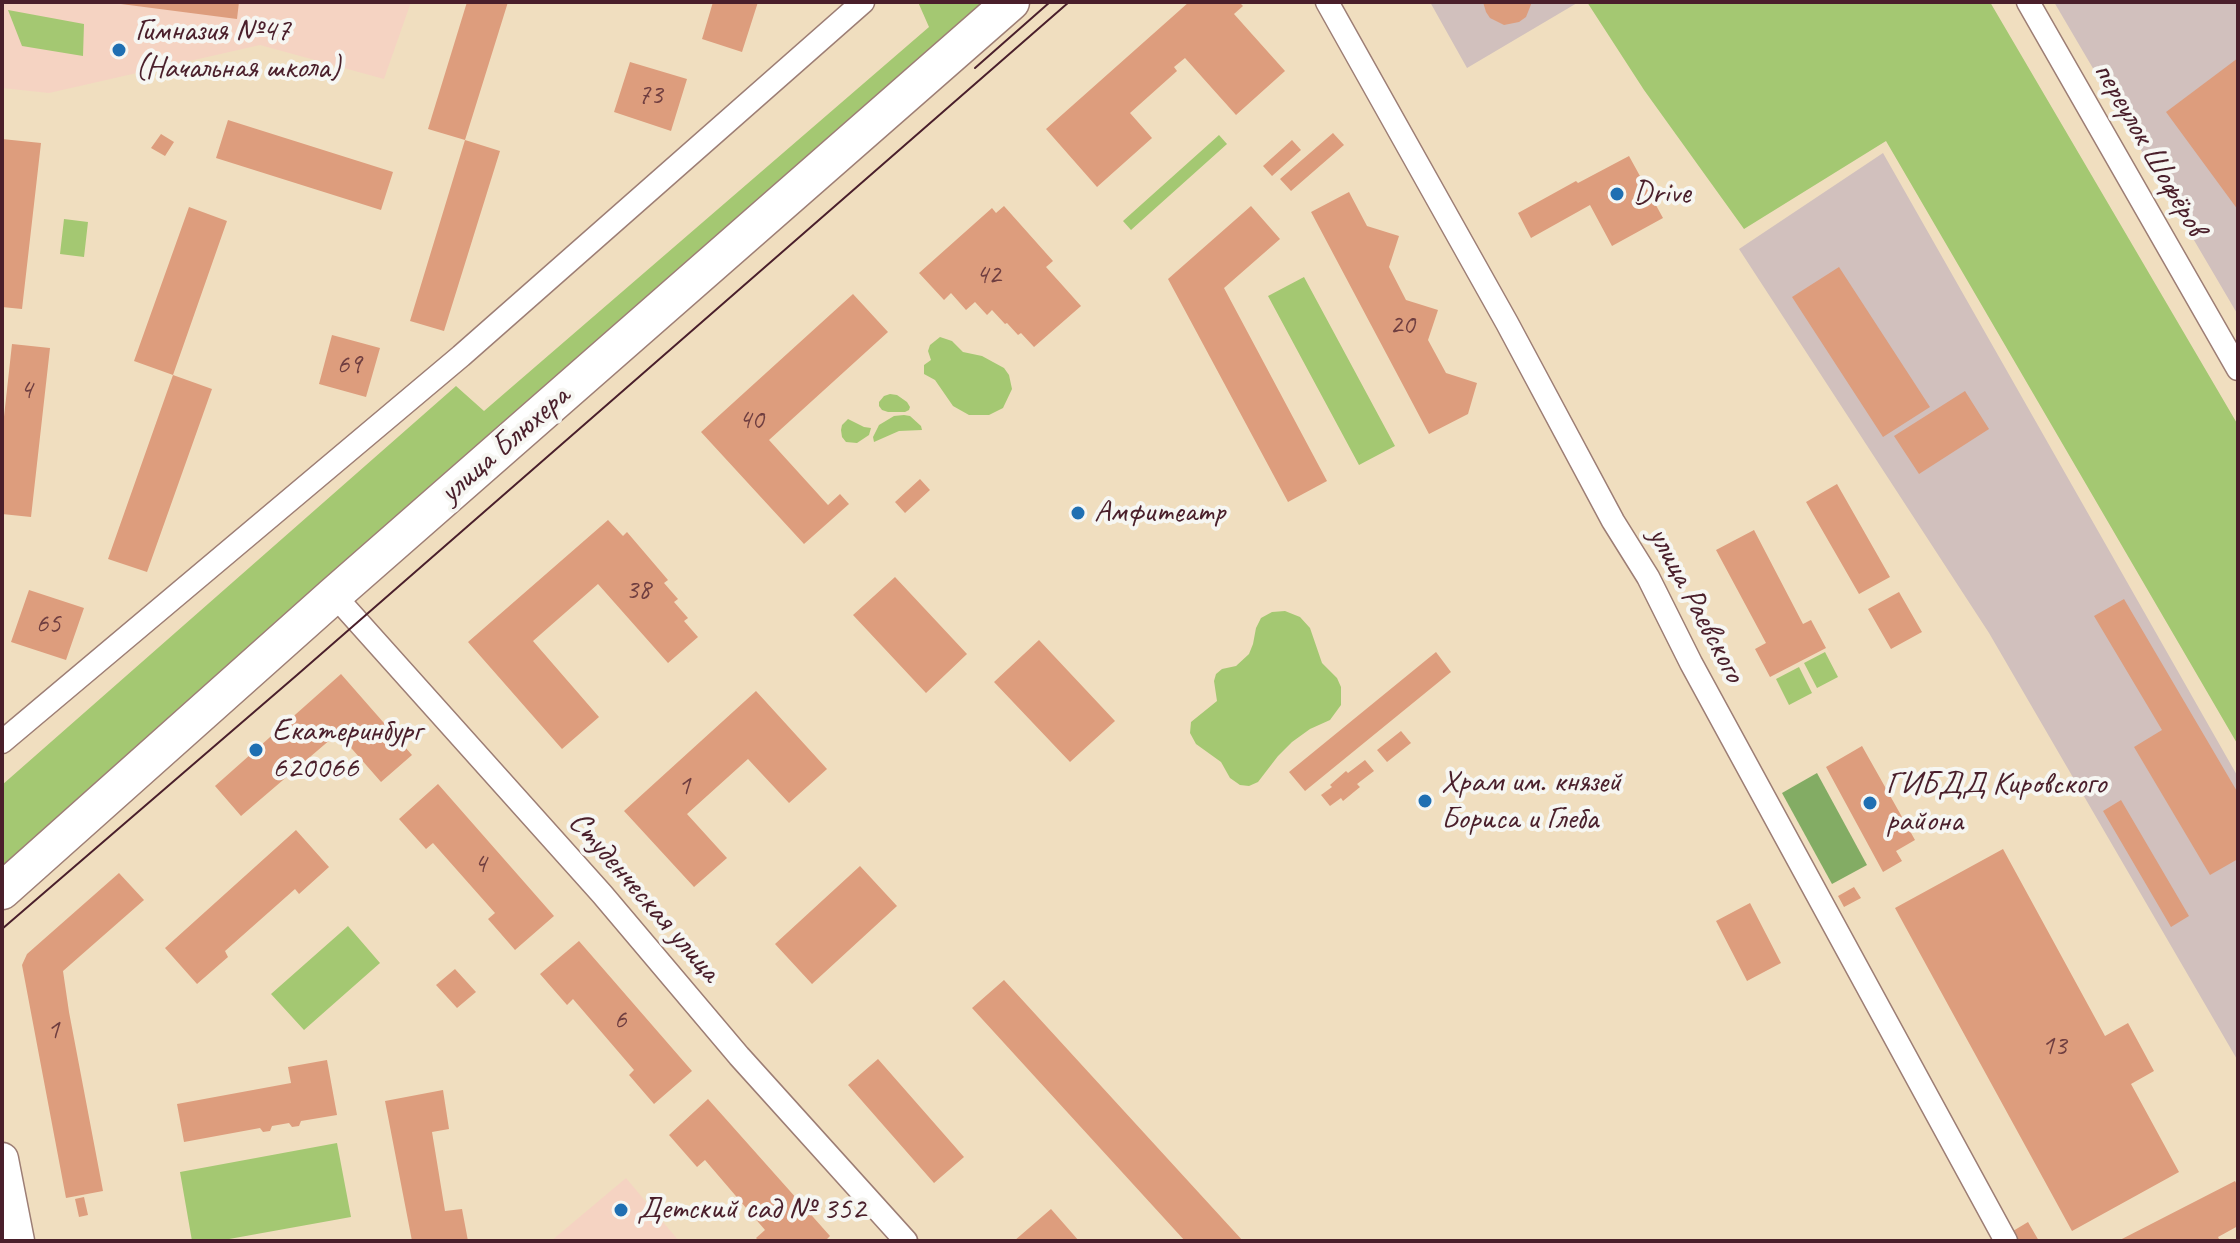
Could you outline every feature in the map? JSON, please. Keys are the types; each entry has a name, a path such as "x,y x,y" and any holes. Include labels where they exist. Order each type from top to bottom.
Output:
{"main road":[{"name":"улица Блюхера","path":"2,891 334,595 1011,2"},
{"path":"2,1159 18,1241"}],"street":[{"path":"2,742 461,356 863,2"},
{"name":"улица Раевского","path":"1327,2 1500,310 1613,521 1648,577 1691,663 2006,1241"},
{"name":"переулок Шофёров","path":"2028,2 2238,369"},
{"name":"Студенческая улица","path":"334,595 602,894 739,1056 906,1241"}],"shaded area":[{"name":"Гимназия №47 (Начальная школа)","path":"2,2 411,2 384,79 260,45 49,93 2,88"},
{"path":"1430,2 1577,2 1577,3 1467,68"},
{"path":"2054,2 2238,2 2238,315"},
{"path":"1883,153 2238,777 2238,1061 1989,633 1739,249"},
{"name":"Детский сад № 352","path":"626,1178 679,1241 551,1241"}],"green space":[{"path":"918,2 997,2 2,868 2,785 456,386 484,411 929,27"},
{"path":"1587,2 1990,2 2238,425 2238,745 1886,141 1744,229 1644,90"},
{"path":"8,10 84,24 83,56 22,46"},
{"path":"1219,135 1227,144 1131,230 1123,221"},
{"path":"64,219 88,222 84,257 60,254"},
{"path":"1304,277 1395,446 1359,465 1268,296"},
{"path":"940,337 952,341 963,352 982,356 1004,368 1012,389 1003,408 989,415 969,415 953,406 935,380 924,374 924,365 931,360 930,345"},
{"path":"890,394 907,402 909,410 882,410 879,402"},
{"path":"894,416 910,416 922,430 899,431 874,442 879,425"},
{"path":"848,419 871,428 869,435 857,443 846,442 841,430"},
{"path":"1285,611 1300,617 1310,628 1322,663 1337,678 1341,687 1341,705 1330,720 1292,742 1258,782 1249,786 1240,785 1230,778 1221,762 1196,744 1190,733 1191,722 1217,701 1216,674 1222,669 1236,666 1249,654 1261,618 1272,612"},
{"path":"1825,652 1838,677 1817,688 1804,663"},
{"path":"1799,667 1812,693 1789,705 1776,679"},
{"path":"1817,773 1867,865 1832,884 1782,793"},
{"path":"348,926 380,963 304,1030 271,994"},
{"path":"337,1143 351,1217 218,1241 192,1241 180,1172"}],"building":[{"path":"121,2 239,2 237,19"},
{"path":"467,2 508,2 465,140 428,129"},
{"path":"713,2 758,2 742,52 702,39"},
{"path":"1189,2 1239,2 1243,6 1234,14 1285,71 1236,115 1185,58 1174,67 1177,71 1130,113 1152,138 1097,187 1046,129"},
{"path":"1483,2 1532,2 1526,17 1504,25 1490,18"},
{"path":"2238,58 2238,210 2166,112"},
{"path":"630,62 687,79 671,131 614,112"},
{"path":"228,120 393,172 381,210 216,158"},
{"path":"1333,133 1344,145 1291,191 1280,179"},
{"path":"161,134 174,142 165,156 151,148"},
{"path":"2,139 41,143 22,309 2,307"},
{"path":"465,140 500,151 444,331 410,321"},
{"path":"1292,140 1301,150 1272,176 1263,166"},
{"name":"Drive","path":"1629,156 1663,218 1612,246 1590,205 1531,238 1518,213"},
{"path":"1349,192 1367,226 1399,236 1389,267 1406,300 1438,310 1428,340 1446,373 1477,383 1468,414 1429,434 1311,212"},
{"path":"1004,206 1053,261 1046,267 1081,306 1034,347 992,310 987,315 975,302 966,310 951,293 944,300 919,273 992,208 996,213"},
{"path":"1251,206 1280,239 1224,288 1327,481 1288,502 1168,279"},
{"path":"189,207 227,221 173,375 134,361"},
{"path":"1839,267 1930,407 1883,437 1792,297"},
{"path":"853,294 888,332 769,440 828,505 840,494 849,504 804,544 701,432"},
{"path":"332,335 380,348 366,397 319,384"},
{"path":"12,344 50,348 31,517 2,514 2,435"},
{"path":"173,375 212,389 147,572 108,559"},
{"path":"1965,391 1989,429 1919,474 1894,436"},
{"path":"920,479 930,490 905,513 895,502"},
{"path":"1837,484 1890,577 1859,594 1806,502"},
{"path":"608,520 623,536 627,532 668,580 664,583 678,599 674,602 688,618 684,621 698,637 668,663 598,584 533,641 599,717 562,749 468,642"},
{"path":"1754,530 1803,624 1811,620 1826,648 1770,677 1755,649 1766,643 1716,550"},
{"path":"895,577 967,654 926,693 853,615"},
{"path":"29,590 84,608 66,660 11,642"},
{"path":"1899,592 1922,632 1891,649 1868,609"},
{"path":"2124,599 2238,793 2238,859 2210,875 2134,747 2162,730 2094,616"},
{"path":"1039,640 1115,721 1070,762 994,682"},
{"path":"1436,652 1451,672 1305,791 1289,772"},
{"path":"341,674 412,755 381,782 338,733 241,816 215,786"},
{"path":"756,691 827,769 789,803 748,759 687,814 727,858 694,887 624,811"},
{"path":"1401,731 1411,743 1387,762 1377,750"},
{"name":"ГИБДД Кировского района","path":"1862,746 1915,840 1896,851 1902,861 1883,872 1826,767"},
{"path":"1365,760 1374,771 1357,784 1360,787 1343,801 1341,798 1330,806 1321,795 1346,771 1348,773"},
{"path":"438,784 554,916 515,950 488,919 495,913 433,843 426,849 399,819"},
{"path":"2121,800 2189,916 2171,927 2103,811"},
{"path":"296,830 329,867 299,894 295,889 225,951 228,957 197,984 165,948"},
{"path":"2003,849 2105,1036 2128,1023 2154,1071 2131,1084 2179,1172 2072,1231 1895,908"},
{"path":"860,866 897,906 812,984 775,944"},
{"path":"119,873 144,900 63,971 103,1191 66,1198 22,965 27,954"},
{"path":"1854,887 1861,898 1844,907 1838,896"},
{"path":"1750,903 1781,963 1747,981 1716,921"},
{"path":"579,941 692,1071 654,1104 629,1075 634,1070 573,999 567,1005 540,974"},
{"path":"455,969 476,992 457,1008 436,985"},
{"path":"1004,980 1243,1241 1185,1241 972,1008"},
{"path":"878,1059 964,1157 934,1183 848,1085"},
{"path":"327,1060 337,1115 301,1121 299,1126 292,1127 289,1123 272,1126 270,1131 263,1132 260,1128 184,1142 177,1104 291,1083 288,1067"},
{"path":"443,1090 449,1129 432,1132 445,1211 462,1209 468,1241 412,1241 385,1101"},
{"path":"708,1099 830,1236 825,1241 759,1241 756,1238 765,1230 705,1160 697,1167 669,1135"},
{"path":"2235,1181 2238,1187 2238,1226 2218,1237 2220,1241 2118,1241"},
{"path":"84,1197 88,1215 79,1217 75,1199"},
{"path":"1051,1209 1079,1241 1014,1241"},
{"path":"2028,1222 2039,1241 2018,1241 2013,1231"}],"tram line":[{"path":"975,68 1050,2"},
{"path":"2,929 1069,2"}],"place":[{"name":"Гимназия №47 (Начальная школа)","path":"119,50"},
{"name":"Drive","path":"1617,194"},
{"name":"Амфитеатр","path":"1078,513"},
{"name":"Екатеринбург 620066","path":"256,750"},
{"name":"Храм им. князей Бориса и Глеба","path":"1425,801"},
{"name":"ГИБДД Кировского района","path":"1870,803"},
{"name":"Детский сад № 352","path":"621,1210"}]}
